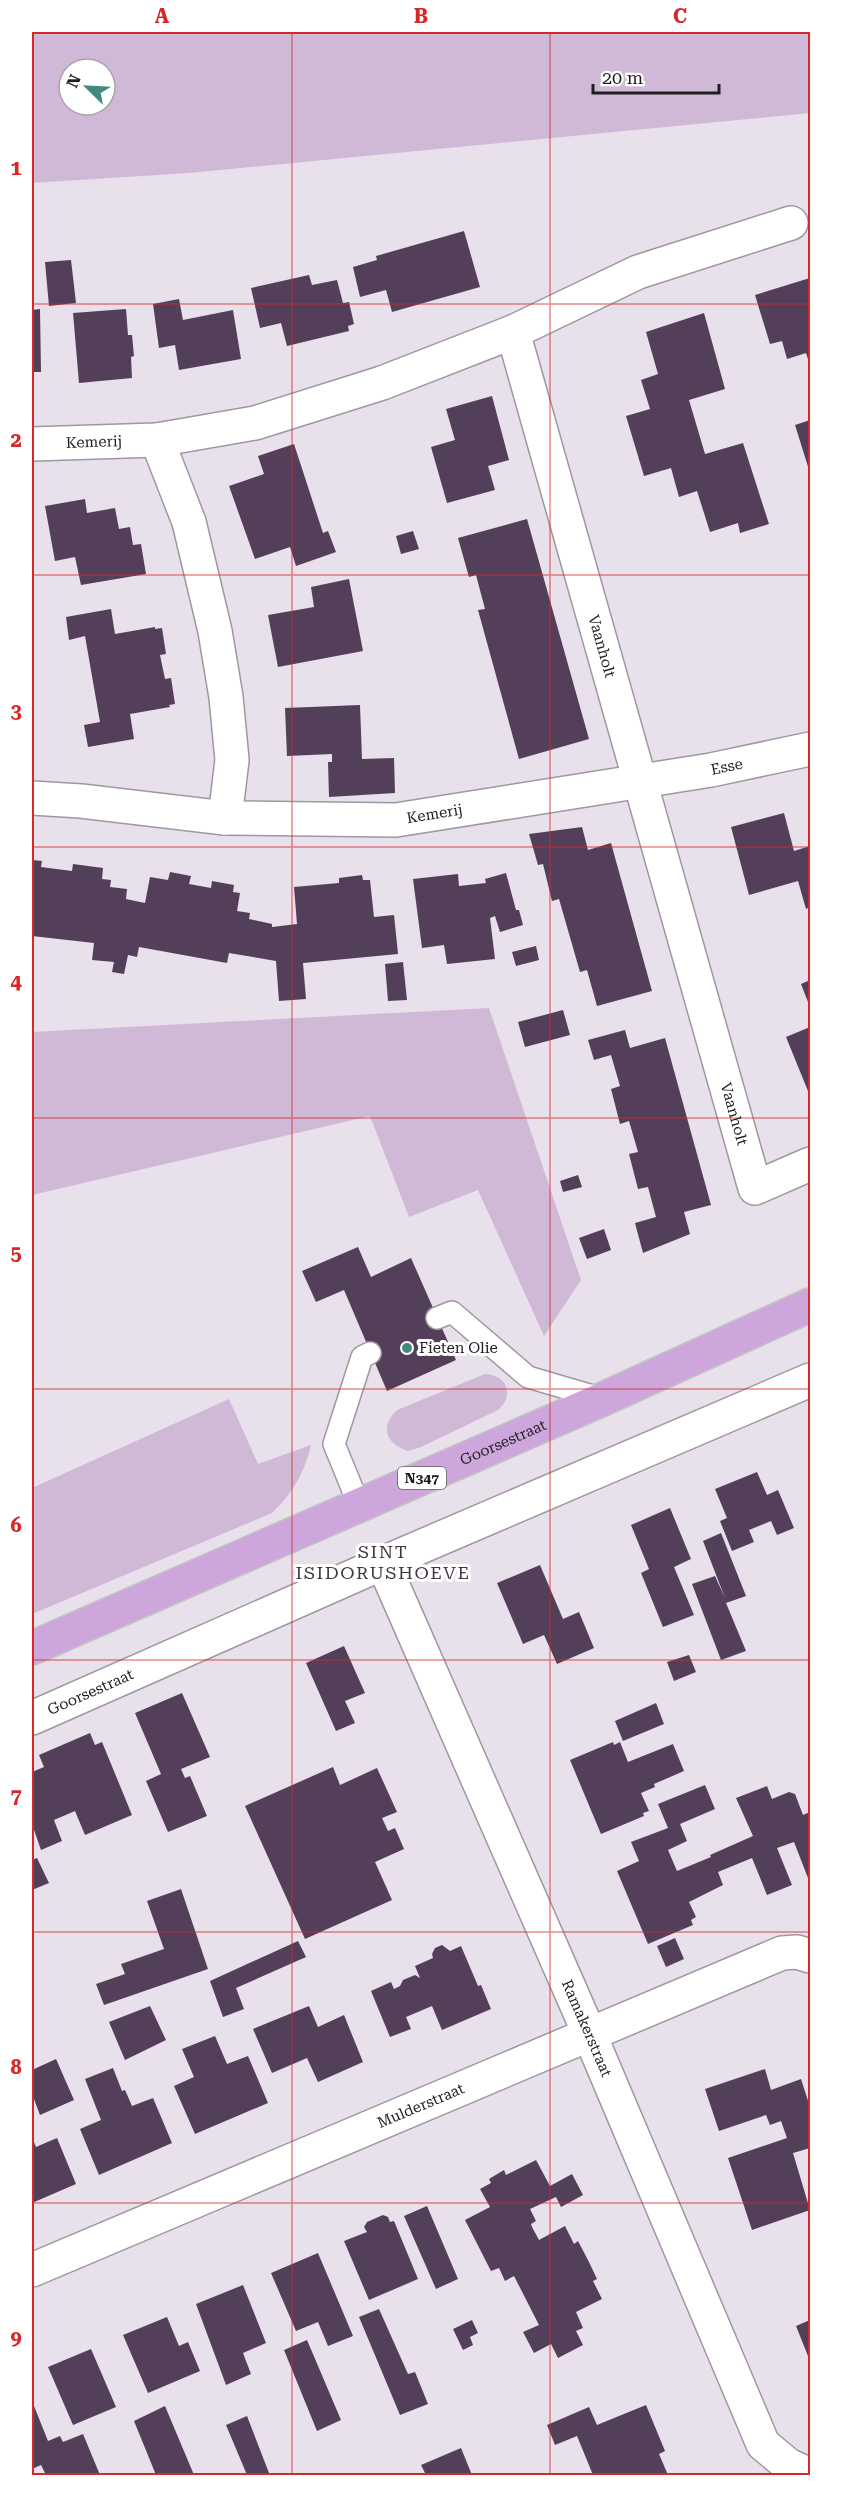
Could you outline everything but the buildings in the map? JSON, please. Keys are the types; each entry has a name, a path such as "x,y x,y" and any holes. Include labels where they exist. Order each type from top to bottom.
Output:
{"main road":[{"name":"Goorsestraat","path":"32,1648 603,1399 810,1305"}],"street":[{"path":"513,332 638,272 790,223"},
{"name":"Kemerij","path":"32,444 157,440 255,423 382,383 513,332"},
{"name":"Vaanholt","path":"513,332 755,1188 810,1164"},
{"path":"157,440 189,522 215,631 226,697 232,760 225,818"},
{"name":"Esse","path":"642,782 810,749"},
{"name":"Kemerij","path":"32,798 81,801 225,818 396,820 642,782"},
{"name":"Goorsestraat","path":"32,1718 383,1563 810,1380"},
{"name":"Ramakerstraat","path":"383,1563 589,2033 763,2444 788,2465 810,2475"},
{"name":"Mulderstraat","path":"32,2270 782,1953 797,1952 810,1956"}],"lane":[{"path":"437,1318 452,1312 528,1377 603,1399"},
{"path":"359,1505 334,1444 362,1357 370,1353"}],"shaded area":[{"path":"32,32 810,32 810,113 189,173 32,183"},
{"path":"489,1008 581,1280 544,1336 478,1190 409,1217 370,1116 32,1195 32,1032"},
{"path":"485,1374 499,1378 506,1387 506,1398 498,1410 408,1451 394,1444 390,1439 388,1422 397,1410"},
{"path":"229,1399 258,1464 311,1445 297,1482 286,1498 272,1513 32,1614 32,1488"}],"place":[{"name":"Fieten Olie","path":"407,1348"}],"district":[{"name":"SINT ISIDORUSHOEVE","path":"383,1562"}]}
